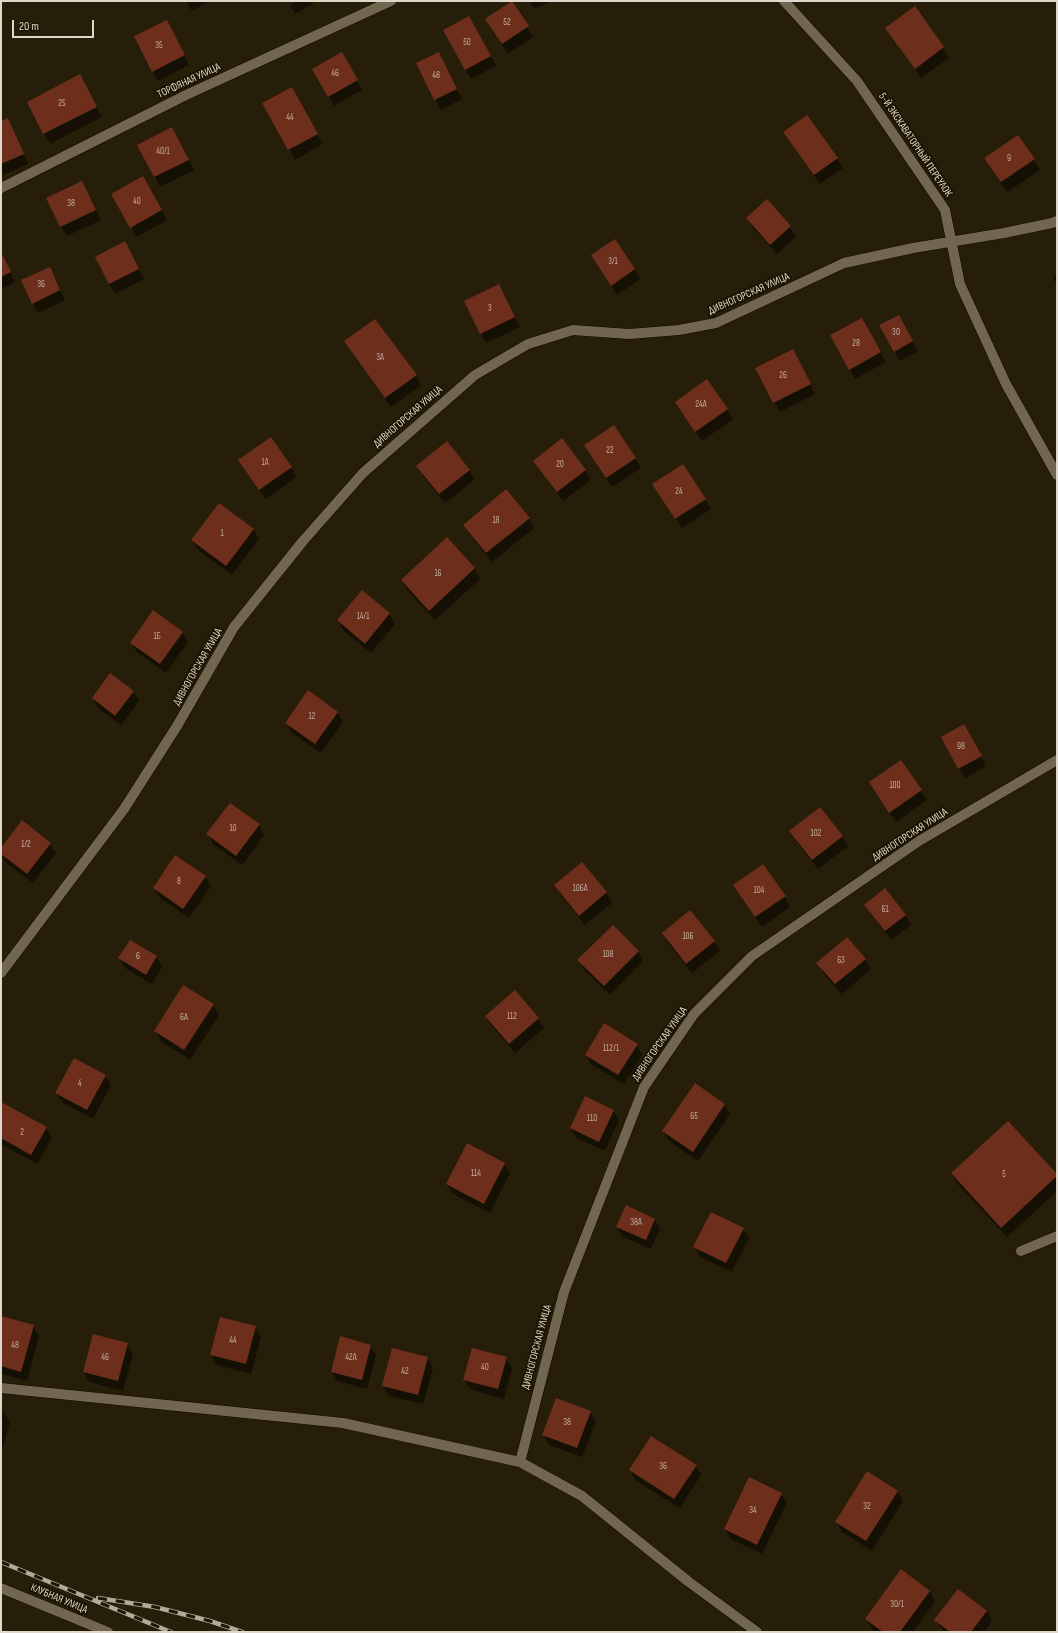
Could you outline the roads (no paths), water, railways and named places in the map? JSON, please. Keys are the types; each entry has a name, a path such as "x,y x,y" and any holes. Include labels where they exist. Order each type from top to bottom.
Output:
{"street":[{"name":"ТОРФЯНАЯ УЛИЦА","path":"1,188 186,95 391,1"},
{"name":"5-Й ЭКСКАВАТОРНЫЙ ПЕРЕУЛОК","path":"784,1 857,81 945,210 960,284 1006,384 1057,476"},
{"name":"ДИВНОГОРСКАЯ УЛИЦА","path":"1,973 124,809 177,726 234,627 298,547 363,473 475,375 528,344 573,330 629,334 679,330 716,324 844,263 913,248 1004,233 1057,221"},
{"name":"ДИВНОГОРСКАЯ УЛИЦА","path":"520,1462 564,1292 644,1087 694,1014 752,956 919,842 1057,760"},
{"path":"1021,1251 1057,1236"},
{"path":"1,1388 343,1423 520,1462 582,1496 689,1582 757,1632"},
{"name":"КЛУБНАЯ УЛИЦА","path":"1,1588 108,1632"}],"railway":[{"path":"1,1562 171,1632"},
{"path":"98,1598 155,1607 210,1621 242,1632"}]}
